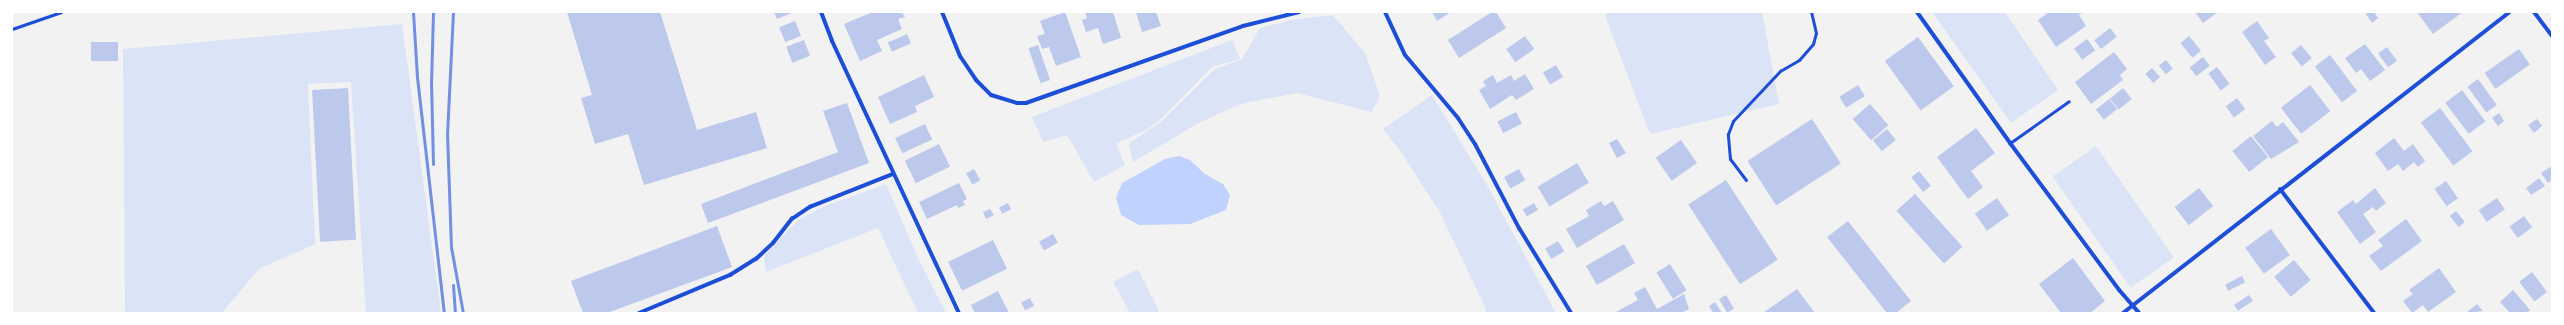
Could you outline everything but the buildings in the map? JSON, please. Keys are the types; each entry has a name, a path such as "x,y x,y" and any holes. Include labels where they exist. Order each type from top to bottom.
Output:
{"street":[{"path":"821,12 959,313"},
{"path":"942,12 960,56 976,80 991,95 1016,103 1026,102 1243,26 1299,12"},
{"path":"1385,12 1405,55 1458,118 1475,144 1519,228 1571,313"},
{"path":"1917,12 2010,142 2139,313"},
{"path":"2123,313 2280,189 2510,12"},
{"path":"2534,12 2552,36"},
{"path":"639,313 730,275 750,263 773,243 792,219 810,207 894,174"},
{"path":"2280,189 2374,313"}],"lane":[{"path":"12,29 60,12"},
{"path":"1746,180 1730,160 1728,134 1732,121 1780,71 1799,60 1813,44 1816,33 1812,12"},
{"path":"2010,142 2069,101"}],"shaded area":[{"path":"1608,12 1762,12 1779,104 1650,134 1605,16"},
{"path":"1932,12 2005,12 2058,90 2011,123"},
{"path":"1333,15 1365,53 1380,96 1372,112 1297,93 1240,104 1197,124 1133,162 1129,144 1163,120 1215,69 1242,59 1260,28 1291,20"},
{"path":"402,24 441,313 366,313 351,82 308,84 315,244 259,269 222,313 125,313 123,49"},
{"path":"1232,40 1240,59 1212,67 1163,117 1147,130 1116,143 1125,165 1094,182 1067,135 1043,142 1032,117"},
{"path":"1432,95 1487,185 1556,313 1485,313 1486,309 1439,211 1401,152 1383,129"},
{"path":"2096,146 2174,257 2131,288 2053,176"},
{"path":"886,184 919,260 946,313 918,313 878,228 766,272 764,256 798,220 825,206"},
{"path":"1138,269 1160,313 1130,313 1113,282"}],"water":[{"path":"1179,156 1190,160 1205,174 1223,184 1230,195 1226,210 1190,224 1139,225 1121,215 1116,198 1122,183 1165,159"}],"railway":[{"path":"413,12 417,77 444,313"},
{"path":"433,12 431,84 433,164"},
{"path":"453,12 447,133 451,247 463,313"},
{"path":"453,285 455,313"}]}
